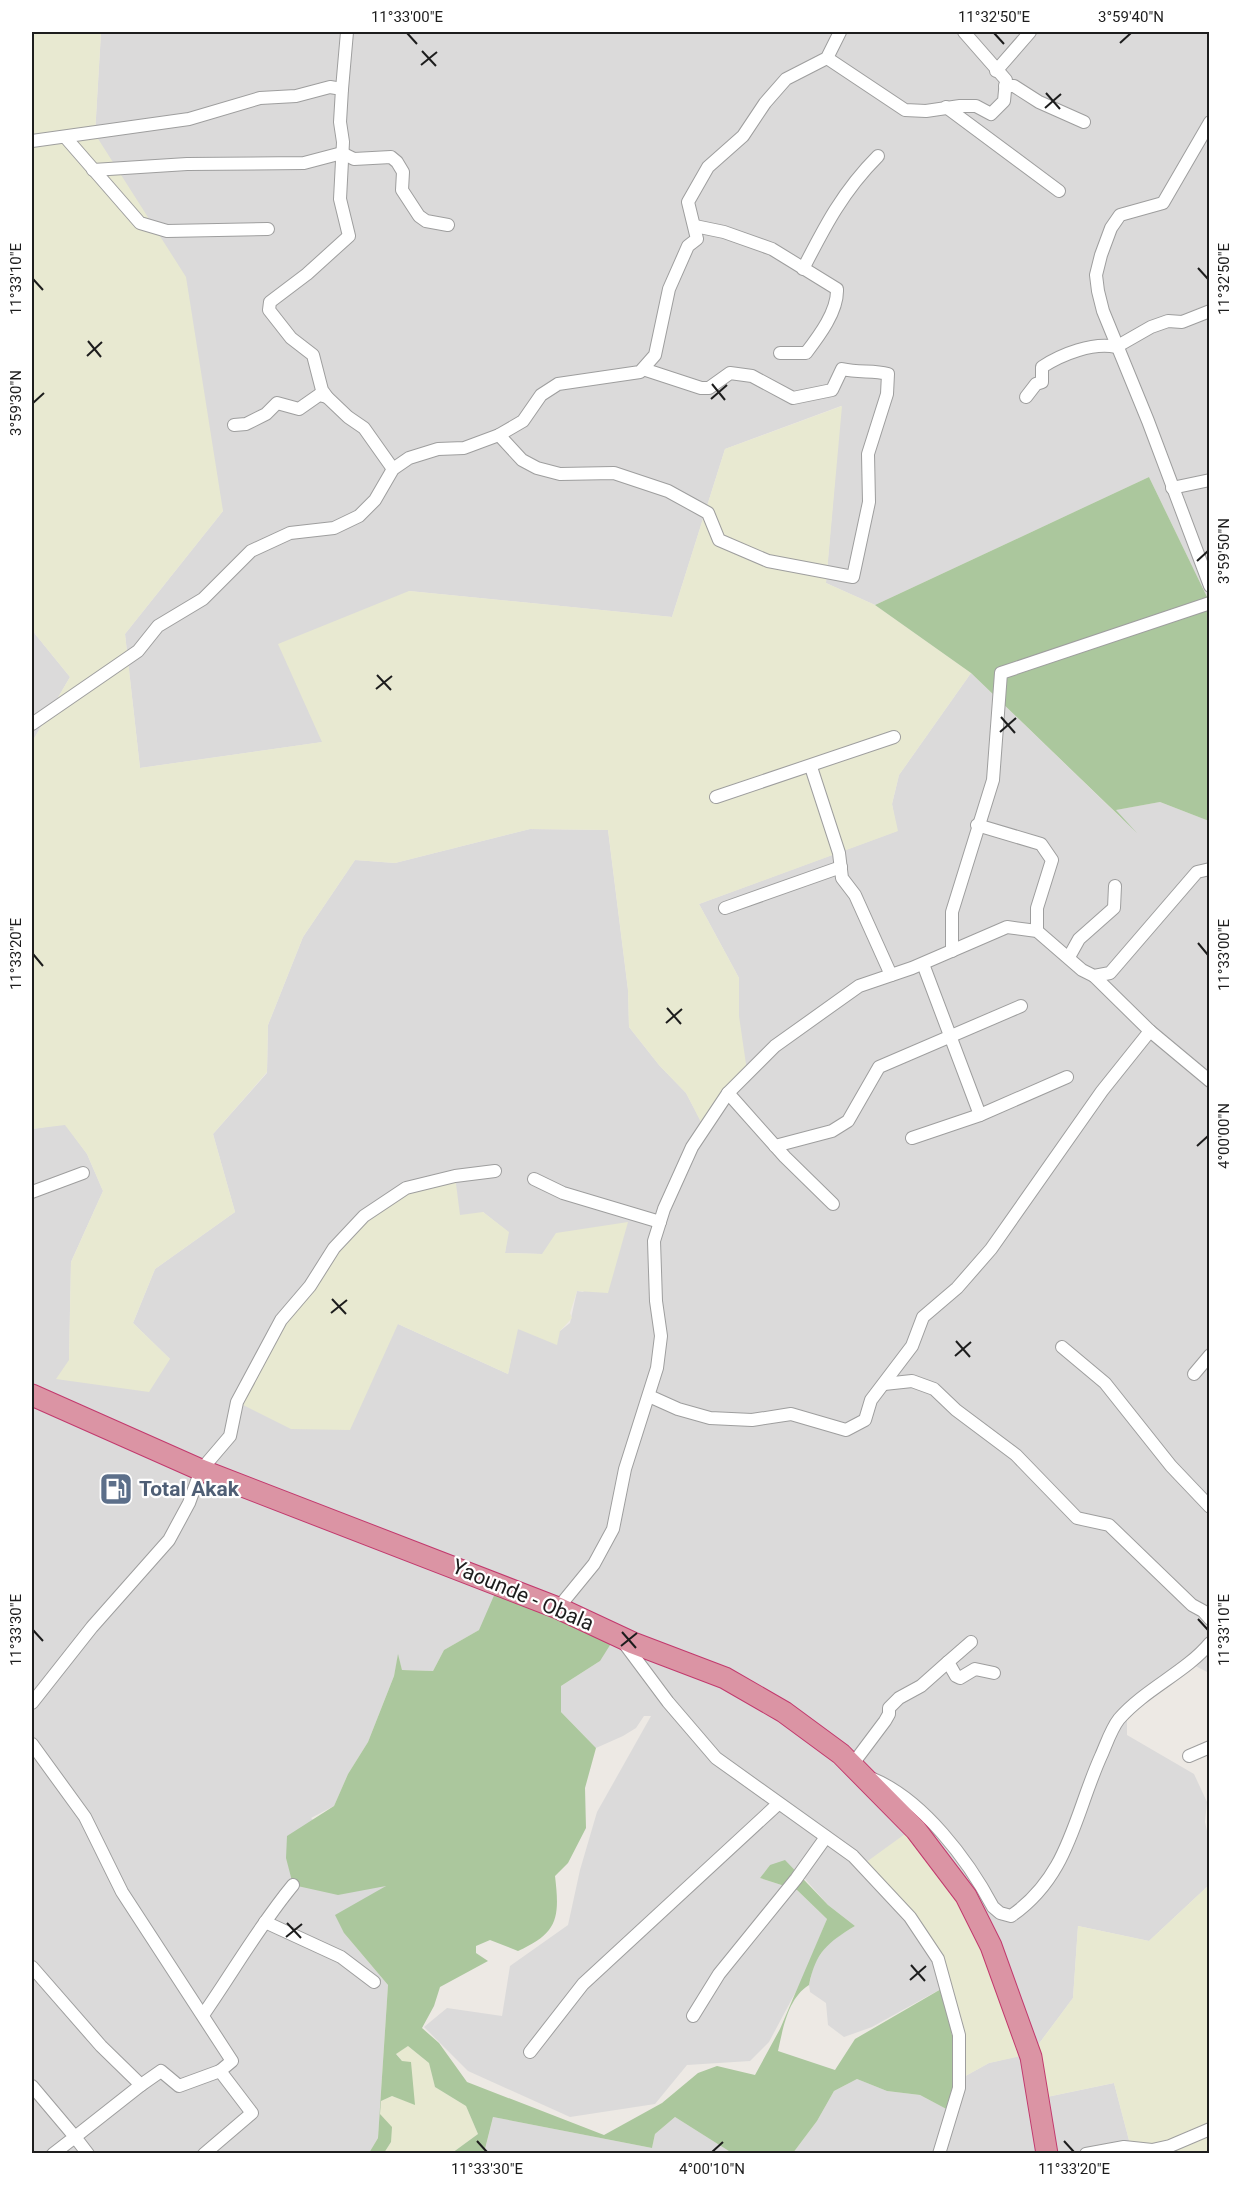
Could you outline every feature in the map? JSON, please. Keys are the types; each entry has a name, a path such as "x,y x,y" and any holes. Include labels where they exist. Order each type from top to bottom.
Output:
{"highway":[{"name":"Yaounde - Obala","path":"32,1395 201,1470 558,1608 620,1637 725,1678 784,1712 858,1770 916,1830 966,1896 991,1946 1031,2057 1047,2154"}],"street":[{"path":"346,32 340,122 342,153 340,199 348,236 307,274 270,302 269,310 286,332 313,356 322,390 327,397 348,417 364,428 393,469"},
{"path":"32,724 138,651 158,626 203,599 251,551 290,533 334,528 359,516 375,500 393,469 409,458 438,449 464,448 499,435 523,422 541,395 558,384 624,376 643,369 655,355 669,289 688,246 697,239 688,202 708,167 743,136 765,103 786,79 827,58 840,32"},
{"path":"827,58 905,110 926,111 946,107 976,106 991,114 1004,101 1006,80 1001,71 996,71 964,32"},
{"path":"996,71 1030,32"},
{"path":"1005,86 1014,86 1039,102 1084,122"},
{"path":"32,141 189,119 260,98 296,96 330,87 342,89"},
{"path":"946,107 1059,191"},
{"path":"1209,122 1163,203 1125,212 1111,228 1096,275 1102,311 1148,421 1209,586"},
{"path":"66,138 140,223 167,231 268,229"},
{"path":"93,170 187,164 304,163 342,153 354,159 391,157 403,172 402,190 419,216 448,225"},
{"path":"803,269 835,206 856,178 878,156"},
{"path":"695,226 724,232 772,249 837,289 837,299 820,335 806,353 780,353"},
{"path":"1026,397 1036,384 1042,382 1042,367 1053,360 1104,344 1116,347 1151,327 1168,321 1182,322 1209,311"},
{"path":"499,435 522,460 537,468 560,474 614,473 668,491 708,513 719,540 768,561 854,577 869,502 868,454 887,394 888,374 874,370 862,374 842,369 832,390 793,398 752,376 730,373 709,388 701,388 643,369"},
{"path":"234,425 246,424 266,414 277,403 299,409 319,395 327,397"},
{"path":"1172,488 1209,480"},
{"path":"952,951 952,912 977,825 993,780 1001,673 1209,603"},
{"path":"716,797 811,767 894,737"},
{"path":"811,767 839,853 842,878 855,895 891,975"},
{"path":"977,825 1041,844 1052,860 1037,908 1037,931"},
{"path":"725,908 841,867"},
{"path":"1094,976 1110,973 1197,872 1209,869"},
{"path":"1069,957 1079,939 1114,908 1115,886"},
{"path":"558,1608 594,1564 614,1530 625,1469 657,1368 662,1336 656,1301 654,1241 660,1222 692,1147 728,1093 775,1046 859,986 923,964 1007,927 1037,931 1082,970 1094,976 1150,1031 1209,1081"},
{"path":"923,964 980,1115"},
{"path":"775,1146 832,1131 848,1122 879,1067 1021,1006"},
{"path":"649,1396 678,1410 710,1418 752,1420 790,1414 846,1430 865,1420 871,1400 912,1346 923,1317 957,1288 991,1249 1102,1092 1150,1031"},
{"path":"912,1138 980,1115 1067,1077"},
{"path":"728,1093 775,1146 833,1204"},
{"path":"32,1703 92,1627 169,1540 189,1503 201,1470 230,1436 237,1402 281,1320 310,1286 334,1248 364,1216 406,1188 454,1176 495,1171"},
{"path":"32,1192 83,1173"},
{"path":"534,1179 563,1193 660,1222"},
{"path":"1062,1347 1105,1383 1171,1466 1209,1507"},
{"path":"1194,1374 1209,1355"},
{"path":"884,1384 912,1381 934,1389 956,1410 1016,1455 1077,1518 1109,1525 1192,1605 1203,1611 1209,1618"},
{"path":"620,1637 668,1702 716,1758 853,1856 910,1917 938,1959 959,2035 959,2088 939,2154"},
{"path":"971,1642 921,1686 898,1698 889,1708 889,1714 858,1770 891,1787 946,1836 960,1853 993,1907 1000,1913 1011,1916 1026,1906 1059,1866 1076,1828 1089,1782 1119,1719 1209,1642"},
{"path":"948,1662 956,1676 960,1678 975,1669 994,1673"},
{"path":"32,1744 85,1817 122,1892 232,2061 220,2071 178,2086 160,2071 53,2154"},
{"path":"1189,1756 1209,1747"},
{"path":"530,2052 583,1984 778,1804"},
{"path":"693,2016 719,1974 796,1879 826,1837"},
{"path":"203,2015 265,1922 293,1885"},
{"path":"265,1922 340,1957 374,1982"},
{"path":"32,1967 101,2046 141,2085"},
{"path":"204,2154 252,2112 220,2071"},
{"path":"32,2086 88,2154"},
{"path":"1086,2154 1124,2147 1152,2150 1170,2146 1209,2129"}],"shaded area":[{"path":"101,32 1209,32 1209,601 1149,477 875,605 826,583 841,406 725,449 672,617 409,591 323,742 140,768 125,634 223,511 95,134"},
{"path":"32,626 35,634 70,677 32,742"},
{"path":"971,673 1123,820 1115,810 1160,802 1209,821 1209,1673 1186,1661 1127,1706 1127,1735 1194,1774 1207,1802 1205,1822 1209,1840 1209,1885 1149,1941 1078,1926 1073,1998 1032,2053 908,1908 948,1985 872,2027 844,2037 828,2025 826,2003 810,1992 809,1985 814,1964 829,1942 855,1926 828,1905 797,1870 770,1865 760,1878 797,1890 827,1919 802,1980 769,2042 750,2061 687,2065 655,2104 570,2117 468,2071 424,2027 447,2008 502,2016 510,1966 568,1925 580,1870 597,1812 651,1716 644,1716 636,1728 596,1748 561,1712 561,1686 600,1661 479,1630 444,1650 433,1671 402,1670 398,1656 394,1676 368,1742 348,1774 334,1806 311,1818 388,1885 344,1933 388,1985 378,2138 369,2153 32,2153 32,1129 65,1124 87,1154 103,1191 71,1262 69,1360 170,1359 133,1323 155,1269 235,1212 213,1134 267,1073 268,1025 303,937 355,860 395,863 530,829 608,830 628,990 629,1027 659,1065 686,1093 704,1127 739,1016 739,978 699,904 897,831 892,804 899,775","holes":["483,1212 508,1232 505,1253 542,1254 584,1292 577,1291 570,1323 560,1331 517,1329 508,1374 398,1324"]},
{"path":"1032,2053 1042,2098 1114,2083 1131,2148 1137,2153 793,2153 817,2121 834,2091 857,2079 887,2091 920,2095 952,2112 960,2079 989,2063"},
{"path":"493,2117 652,2148 655,2134 675,2117 732,2153 484,2154"}],"green space":[{"path":"32,32 101,32 95,134 186,277 223,511 125,634 140,768 322,742 278,644 409,591 672,617 725,449 842,406 826,583 875,605 971,673 899,775 892,804 898,831 699,904 739,978 739,1016 747,1071 704,1128 686,1093 659,1065 629,1027 628,990 608,830 530,829 395,863 355,860 303,937 268,1025 267,1072 213,1134 235,1212 155,1269 133,1323 170,1359 149,1392 56,1379 69,1360 71,1262 103,1191 87,1154 65,1125 32,1129 32,742 70,677 35,634 32,626"},
{"path":"1149,477 1209,601 1209,821 1160,802 1116,810 1137,833 971,673 875,605"},
{"path":"455,1176 460,1215 483,1212 509,1232 505,1253 542,1254 556,1233 628,1222 608,1293 577,1291 570,1313 572,1318 560,1331 557,1345 518,1329 508,1374 398,1324 350,1430 291,1429 237,1402 266,1347 334,1248 406,1188"},
{"path":"499,1584 617,1634 600,1661 561,1686 561,1712 596,1748 585,1788 586,1828 568,1863 555,1876 557,1903 553,1922 541,1938 518,1951 490,1940 476,1946 476,1953 488,1961 440,1987 434,2006 422,2028 439,2043 467,2082 604,2135 662,2103 698,2073 717,2066 755,2075 780,2029 827,1919 797,1890 760,1878 770,1865 785,1860 828,1905 855,1926 830,1943 819,1956 809,1985 791,2006 784,2023 778,2051 835,2070 855,2039 948,1985 951,2030 960,2079 952,2112 920,2095 887,2091 857,2079 834,2091 817,2121 793,2153 732,2153 675,2117 655,2134 652,2148 493,2117 484,2153 452,2153 478,2134 466,2106 435,2087 429,2063 408,2046 396,2054 402,2061 411,2062 415,2105 392,2096 381,2101 380,2114 392,2127 391,2142 384,2153 369,2153 378,2138 388,1985 344,1933 335,1915 386,1886 338,1895 293,1885 286,1858 287,1836 334,1806 348,1774 368,1742 394,1676 398,1654 402,1670 433,1671 444,1650 479,1630"},
{"path":"916,1826 969,1896 1032,2053 1073,1998 1078,1926 1149,1941 1209,1885 1209,2153 1137,2153 1131,2148 1114,2083 1042,2098 1031,2054 989,2063 960,2079 951,2030 947,1979 865,1863"},
{"path":"408,2046 429,2063 435,2087 466,2106 478,2134 452,2153 384,2153 391,2142 380,2114 381,2101 392,2096 414,2104 402,2061 396,2053"}],"place":[{"name":"Total Akak","path":"116,1489"}]}
